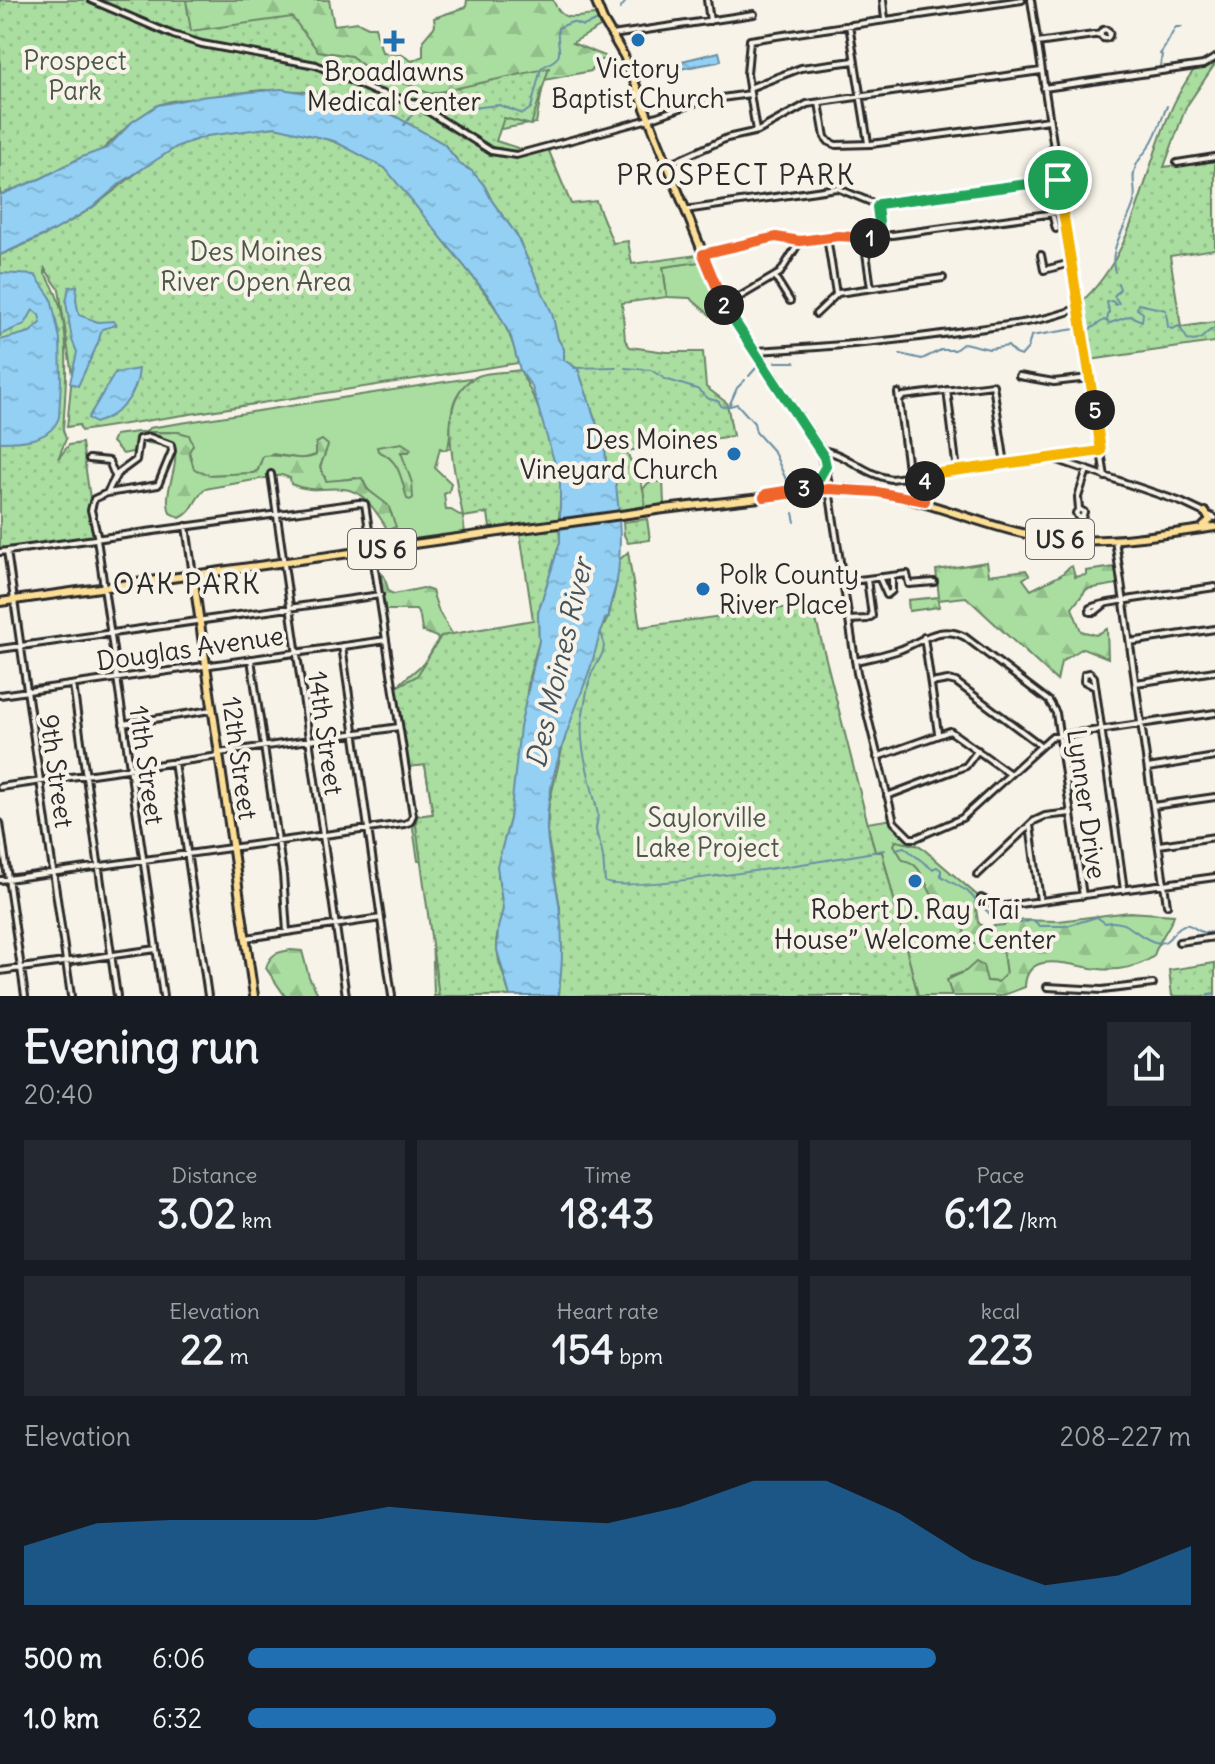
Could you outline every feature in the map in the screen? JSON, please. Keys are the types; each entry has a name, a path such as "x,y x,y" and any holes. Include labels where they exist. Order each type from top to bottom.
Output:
{"main road":[{"path":"595,0 624,56 724,306 821,450 826,466 826,489"},
{"path":"814,487 826,466"},
{"name":"US 6","path":"764,497 766,494 814,487 877,492 925,501 1029,534 1077,540 1115,540 1215,527"},
{"name":"US 6","path":"0,602 826,489"},
{"path":"1200,529 1210,520 1205,512"},
{"name":"12th Street","path":"193,575 254,996"}],"street":[{"path":"91,0 188,40 316,65 373,91 415,103 486,149 502,155 516,155 649,119 700,101 750,91 801,68 854,61"},
{"path":"707,0 710,21"},
{"path":"883,0 885,20"},
{"path":"756,131 750,91 748,44 752,39 1022,0"},
{"path":"1031,0 1105,477"},
{"path":"612,35 754,14"},
{"path":"849,25 868,143"},
{"path":"1037,43 1101,34"},
{"path":"1044,88 1200,66 1215,58"},
{"path":"667,165 727,138 756,131 800,107 1041,70"},
{"path":"819,103 825,137 836,145 1049,120"},
{"path":"1177,163 1215,157"},
{"path":"685,210 837,188 878,205 1058,180"},
{"path":"878,205 881,237"},
{"path":"703,254 776,237 800,241 827,237 864,239 1063,212"},
{"path":"1052,213 1056,229"},
{"path":"827,237 836,294"},
{"path":"864,239 871,288"},
{"path":"724,306 775,277 784,269 800,241"},
{"path":"1041,255 1044,270 1071,263"},
{"path":"775,277 790,301"},
{"path":"816,314 836,294 943,278"},
{"path":"754,351 829,348 912,339 1048,319 1078,308"},
{"path":"1019,376 1054,382 1089,378"},
{"path":"899,401 903,396 990,385 995,388 1005,464"},
{"path":"947,390 957,471"},
{"path":"898,393 909,477"},
{"path":"139,439 164,440 172,447 160,483 152,487 107,493 115,476 136,460 139,439"},
{"path":"821,450 833,453 874,475 891,479 1101,451"},
{"path":"1052,458 1215,518"},
{"path":"89,459 109,461 115,476"},
{"path":"1079,509 1078,497 1087,470"},
{"name":"14th Street","path":"271,474 346,996"},
{"path":"924,475 925,501"},
{"path":"826,489 855,661 877,757 894,822 910,838 959,820 1040,745 1059,735 1215,713"},
{"name":"11th Street","path":"107,493 95,497 91,507 163,996"},
{"path":"0,552 365,504 413,815 407,823 0,880"},
{"name":"12th Street","path":"186,526 193,575"},
{"path":"1115,540 1167,905"},
{"name":"9th Street","path":"7,551 71,996"},
{"path":"843,582 907,574 909,584 934,582"},
{"path":"879,577 887,595 892,591 892,576"},
{"path":"849,620 872,616 867,579"},
{"path":"1105,604 1215,587"},
{"path":"0,649 380,595"},
{"path":"1130,642 1215,629"},
{"name":"Lynner Drive","path":"855,661 902,649 924,637 947,631 965,637 1049,701 1056,713 1083,896"},
{"path":"924,637 938,733"},
{"name":"Douglas Avenue","path":"0,695 386,640"},
{"path":"342,646 392,996"},
{"path":"251,659 278,840 287,932"},
{"path":"1136,683 1215,671"},
{"path":"931,683 956,682 1040,745"},
{"path":"73,685 117,996"},
{"path":"1095,687 1124,890"},
{"path":"123,724 213,710"},
{"path":"0,787 399,727"},
{"path":"877,757 938,733 955,732 1010,774"},
{"path":"887,796 966,766 978,750"},
{"path":"1148,768 1215,757"},
{"path":"174,762 208,996"},
{"path":"1153,806 1215,797"},
{"path":"977,875 1030,825 1045,816 1071,813"},
{"path":"0,823 25,996"},
{"path":"1030,825 1040,901"},
{"path":"1159,845 1215,837"},
{"path":"981,898 1000,906 1215,877"},
{"path":"246,938 381,918"},
{"path":"1179,942 1215,937"},
{"path":"0,971 156,949"},
{"path":"1047,987 1089,990 1153,984"},
{"path":"1120,988 1121,996"}],"green space":[{"name":"Prospect Park","path":"0,0 186,0 191,31 292,17 318,51 351,56 364,66 430,94 549,68 531,125 504,118 496,141 524,150 546,144 571,204 596,201 613,243 628,241 632,264 697,255 699,262 663,267 667,297 622,303 625,340 630,347 666,352 703,352 706,387 727,403 733,436 626,451 642,485 644,506 618,511 613,465 606,463 605,449 578,369 564,361 564,349 516,234 484,185 461,165 444,144 393,115 338,98 300,91 262,90 171,101 158,105 132,122 101,151 0,195"},
{"path":"118,0 329,0 334,25 358,22 375,27 382,52 402,55 412,61 423,56 423,40 435,26 434,18 466,7 467,0 553,0 565,16 596,15 600,27 572,43 606,59 596,61 591,71 544,80 536,123 489,131 187,35"},
{"path":"1215,64 1186,107 1164,167 1215,160 1215,249 1170,256 1181,327 1215,322 1215,342 1089,360 1080,303 1102,279 1119,251 1178,95 1196,67"},
{"name":"Des Moines River Open Area","path":"275,127 346,146 392,173 496,308 513,344 518,363 81,431 79,425 67,427 72,375 59,289 45,269 60,308 66,349 63,430 66,439 58,459 69,445 82,443 90,498 88,509 98,539 0,552 0,255 71,221 155,159 178,146 213,134"},
{"path":"705,261 729,315 717,321 690,298 667,297 663,267"},
{"path":"520,370 554,452 560,482 559,519 490,528 488,513 463,517 453,460 451,419 455,401 464,386 478,376"},
{"path":"470,378 453,404 448,448 440,448 435,468 451,483 449,492 444,494 446,510 463,517 465,534 389,544 387,530 392,530 393,520 388,507 367,489 364,482 355,478 327,482 320,467 326,451 316,448 316,455 302,459 273,454 260,463 253,473 209,475 194,470 189,452 189,435 146,432 149,428"},
{"path":"138,432 189,435 193,445 189,452 194,469 209,475 253,473 258,470 263,456 310,457 316,455 316,443 322,440 328,445 320,467 326,481 362,478 367,489 388,505 396,527 387,530 373,508 354,492 303,488 291,484 290,478 282,475 205,489 189,512 180,518 170,513 168,505 175,464 174,447 142,442 132,452 123,454 112,442 115,435"},
{"path":"402,443 411,449 401,452 412,483 413,498 410,500 395,465 377,447"},
{"path":"663,481 664,504 626,510 644,506 643,489 648,483"},
{"path":"647,519 650,540 628,543 623,522"},
{"path":"559,529 560,542 538,613 539,641 529,677 510,819 499,859 503,909 496,941 510,996 439,996 416,825 417,816 433,814 425,765 408,767 396,687 417,676 441,636 533,620 520,533"},
{"name":"Saylorville Lake Project","path":"628,552 640,627 812,604 875,852 882,852 918,996 559,996 560,907 547,833 549,804 569,720 609,615 617,581 617,562"},
{"path":"987,562 989,575 1026,570 1029,575 1023,579 1031,590 1072,566 1075,577 1086,575 1086,571 1116,567 1118,584 1087,589 1072,608 1081,631 1096,635 1107,629 1108,658 1083,648 1061,662 1057,681 966,597 938,600 939,607 909,611 908,600 939,597 936,570"},
{"path":"381,573 389,592 394,594 423,588 432,591 439,612 454,637 421,701 454,996 434,996 432,932 423,862 418,861 413,828 417,816 433,814 425,765 408,767 396,691 396,687 425,662 439,638 422,631 416,610 384,610"},
{"path":"893,819 917,842 916,846 896,841 919,868 923,880 943,907 958,913 990,948 1003,951 1006,974 998,982 987,981 966,971 950,977 952,996 918,996 882,852 875,852 867,823"},
{"path":"896,841 920,846 979,897 975,902 978,922 983,927 1004,925 1011,920 1059,921 1129,912 1174,915 1154,956 1135,965 1106,969 1043,963 1027,975 1025,987 1001,996 952,996 947,980 976,962 983,966 987,981 998,982 1006,974 1003,952 964,941 962,918 937,901 917,867 903,860 894,845"},
{"path":"302,951 309,977 319,996 285,996 266,968 275,954"},
{"path":"1215,963 1215,996 1172,996 1169,970"}],"water":[{"path":"719,52 721,60 718,62 674,70 678,62"},
{"name":"Des Moines River","path":"281,89 338,98 393,115 444,144 461,165 472,171 516,234 552,313 558,339 564,349 564,360 578,369 605,449 606,463 613,465 620,522 617,580 609,617 605,619 562,747 548,810 548,840 561,927 562,962 558,996 510,996 497,950 503,909 497,866 510,819 520,727 539,641 538,613 560,542 560,481 532,387 520,370 511,337 491,299 385,168 334,141 275,127 207,136 178,146 122,182 93,207 55,230 0,255 0,195 107,148 132,122 158,105 199,97"},
{"path":"0,273 35,275 51,298 60,339 59,417 50,431 26,440 0,442 0,340 30,332 41,323 39,315 33,310 25,324 0,335"},
{"path":"77,286 79,315 98,322 114,321 116,325 102,329 78,386 70,383 77,352 66,302 69,287"},
{"path":"139,369 135,388 119,410 95,423 88,418 115,373"}],"waterway":[{"path":"620,9 627,0"},
{"path":"423,103 448,99 471,108 499,105 523,114 531,108 541,68 558,56 558,28 572,22 583,26 596,21"},
{"path":"1160,66 1160,54 1176,27 1182,27"},
{"path":"1115,272 1116,246 1134,202 1134,171 1153,141 1167,106"},
{"path":"404,125 416,110"},
{"path":"1107,320 1107,302 1119,303 1114,296 1120,289 1118,283"},
{"path":"1086,324 1089,330 1104,320 1110,323 1130,316 1142,321 1143,313 1137,309 1138,304 1166,310 1168,327 1179,326 1188,340 1200,339 1215,328"},
{"path":"900,354 922,359 941,350 955,350 964,343 989,349 1008,346 1021,356 1028,348 1031,336 1075,329"},
{"path":"775,362 795,362"},
{"path":"574,368 616,367"},
{"path":"625,368 651,370 665,379 697,389 709,399 718,401 722,407 729,406 737,388 745,380"},
{"path":"749,376 756,368"},
{"path":"730,406 737,404 754,423 756,432 774,452 787,482"},
{"path":"793,513 795,522"},
{"path":"601,633 603,652 589,682 582,737 598,812 596,831 603,855 605,882 652,883 693,879 884,850"},
{"path":"896,849 904,847 932,869 937,867 941,870 941,876 967,891 996,920 1001,918 1017,923 1033,920 1040,926 1067,926 1097,917 1105,923 1125,925 1148,940 1160,943 1183,925 1203,932 1215,932"},
{"path":"1208,994 1215,993"}],"place":[{"name":"Victory Baptist Church","path":"638,40"},
{"name":"Broadlawns Medical Center","path":"394,41"},
{"name":"Des Moines Vineyard Church","path":"734,454"},
{"name":"Polk County River Place","path":"703,589"},
{"name":"Robert D. Ray “Tai House” Welcome Center","path":"915,881"}],"district":[{"name":"PROSPECT PARK","path":"736,175"},
{"name":"OAK PARK","path":"187,584"}],"route":[{"path":"1058,180 1101,451 924,475 925,501 855,489 823,489 764,497 766,494 814,487 826,466 824,457 729,315 703,254 776,237 800,241 838,236 862,239 881,237 879,204 1058,180"}]}
